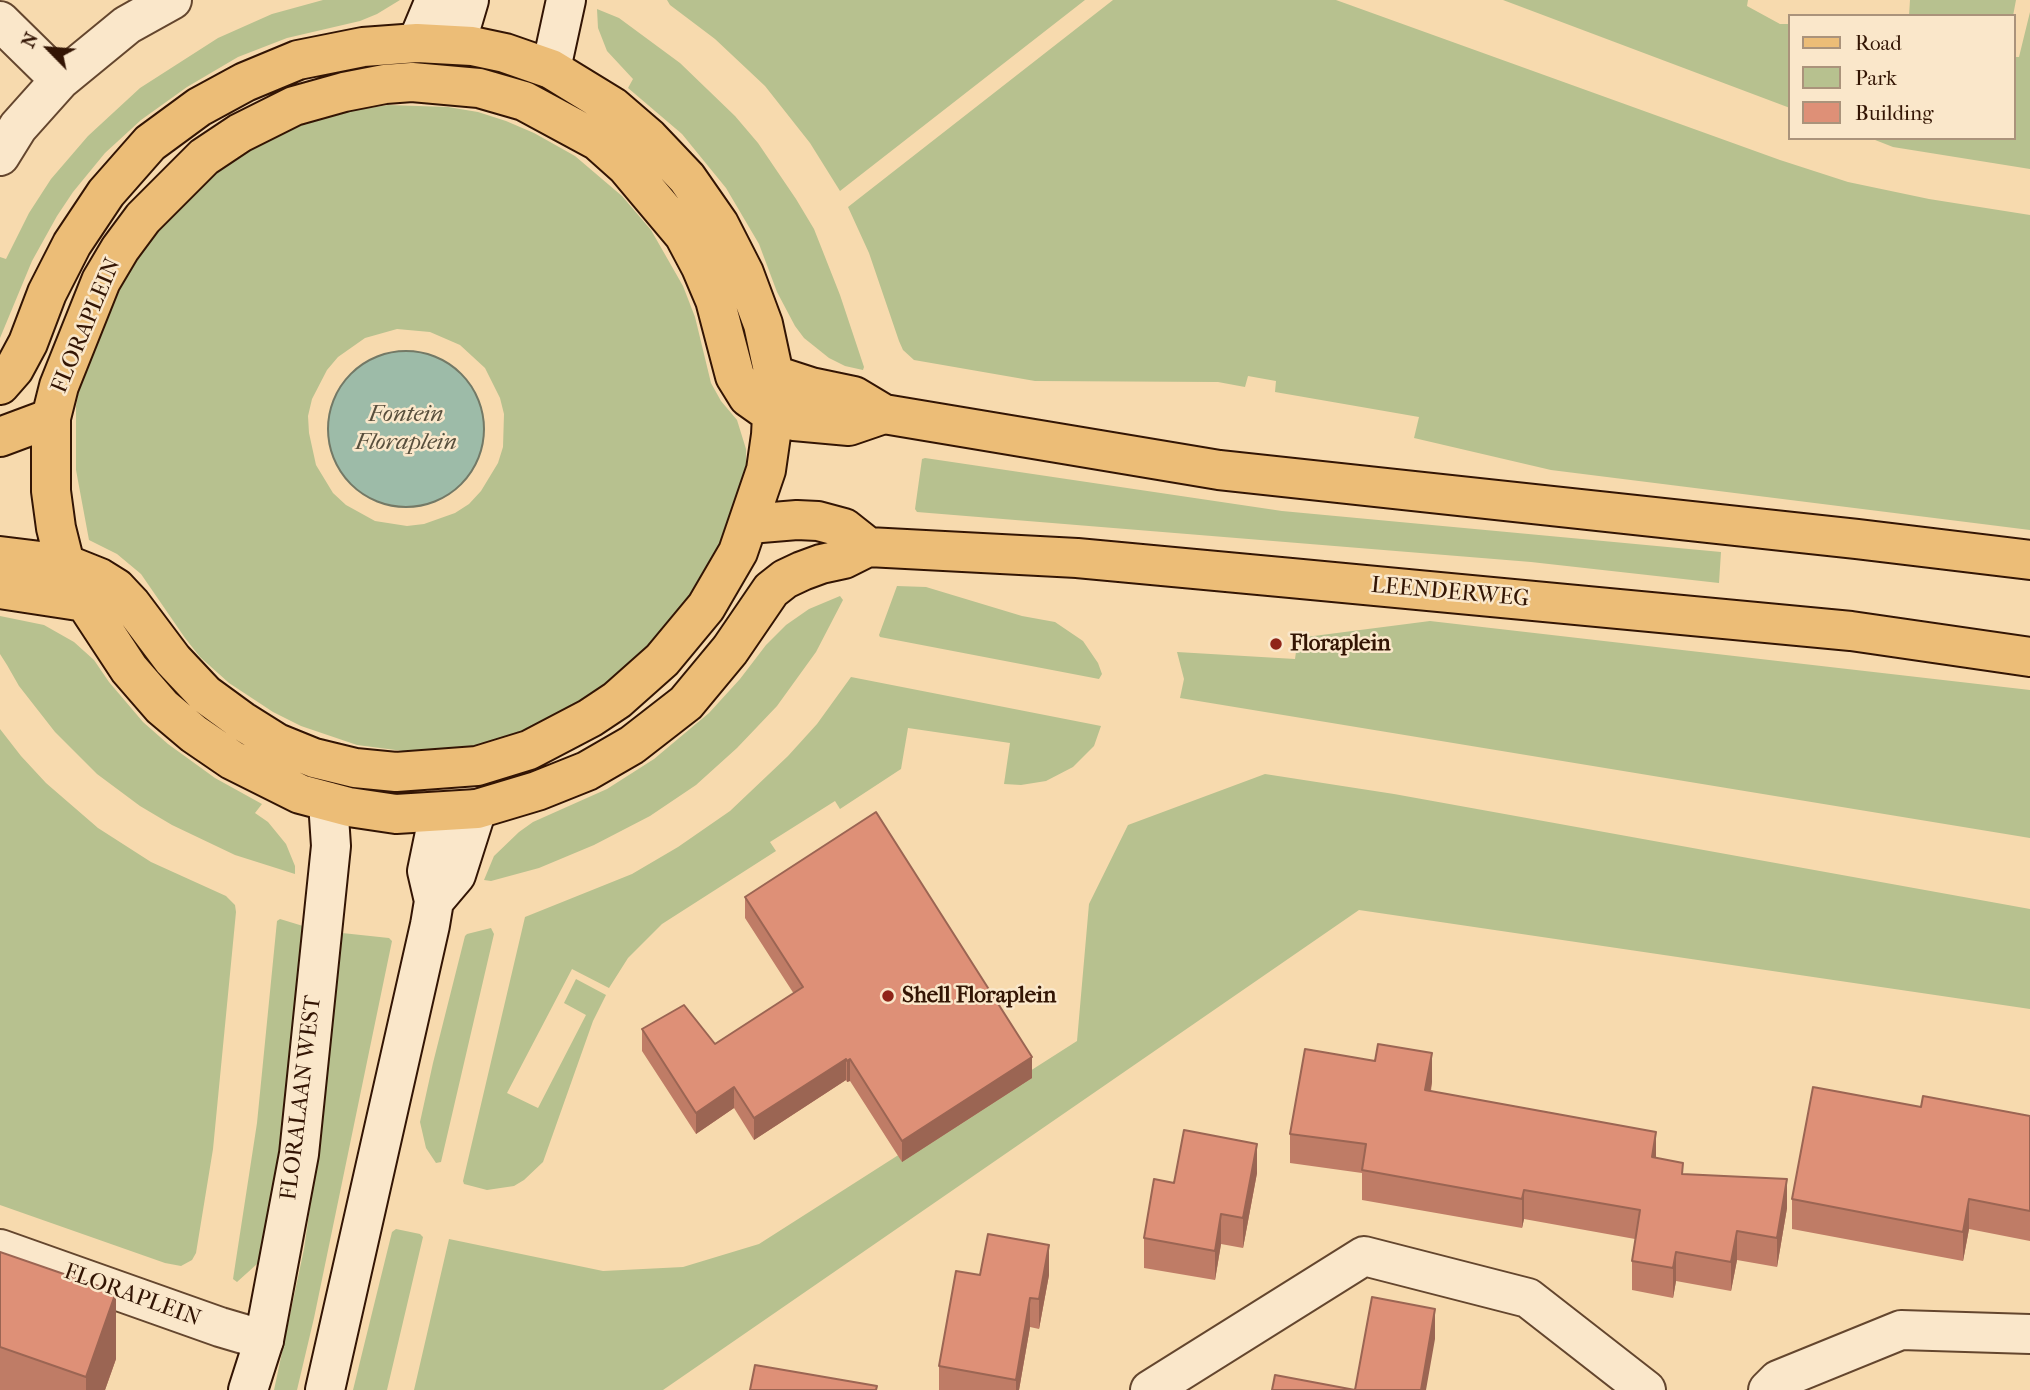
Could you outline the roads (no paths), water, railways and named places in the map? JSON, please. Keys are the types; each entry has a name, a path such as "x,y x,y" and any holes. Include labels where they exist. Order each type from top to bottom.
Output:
{"main road":[{"path":"0,156 18,127 60,80 127,25 172,0"},
{"path":"417,43 435,0"},
{"path":"435,83 456,44 469,0"},
{"path":"551,69 566,0"},
{"path":"0,20 60,80"},
{"name":"FLORAPLEIN","path":"7,377 28,343 47,293 72,244 106,192 150,143 199,107 245,82 298,60 363,47 417,43 456,44 505,53 551,69 613,107 671,159 704,199 744,273 764,324 774,375 766,470 749,524 724,578 706,607 662,660 617,700 590,718 528,750 478,766 396,772 355,768 314,758 277,743 205,694 173,660 131,604 116,589 100,578 65,564"},
{"name":"FLORAPLEIN","path":"771,590 730,650 685,703 632,745 575,776 477,809 439,813 396,814 328,802 300,794 232,760 194,734 162,707 129,669 85,602 65,564 51,491 51,418 59,386 88,311 114,260 143,218 204,157 240,133 294,106 344,92 412,82 480,88 524,101 598,141 626,166 684,235 715,300 735,376 748,397 772,414"},
{"path":"774,375 811,387 854,396 884,414 1219,470 1843,537 2030,560"},
{"path":"772,414 794,421 849,426 884,414"},
{"path":"0,437 51,418"},
{"path":"749,524 818,521 844,528 868,547"},
{"name":"LEENDERWEG","path":"771,590 802,571 844,559 868,547 1077,558 1851,631 2030,657"},
{"path":"0,556 65,564"},
{"path":"0,589 85,602"},
{"path":"326,1390 434,901 427,871 448,769"},
{"name":"FLORALAAN WEST","path":"248,1390 264,1340 299,1154 331,846 328,802"},
{"path":"434,901 456,875 477,809"},
{"name":"FLORAPLEIN","path":"0,1248 220,1327 264,1340"},
{"path":"1150,1390 1364,1256 1528,1298 1646,1390"},
{"path":"1768,1390 1777,1380 1901,1330 2030,1334"}],"water":[{"name":"Fontein Floraplein","path":"406,351 436,357 461,374 478,399 484,429 478,459 461,484 436,501 406,507 376,501 351,484 334,459 328,429 334,399 351,374 376,357"}],"place":[{"name":"Floraplein","path":"1276,644"},
{"name":"Shell Floraplein","path":"888,996"}]}
